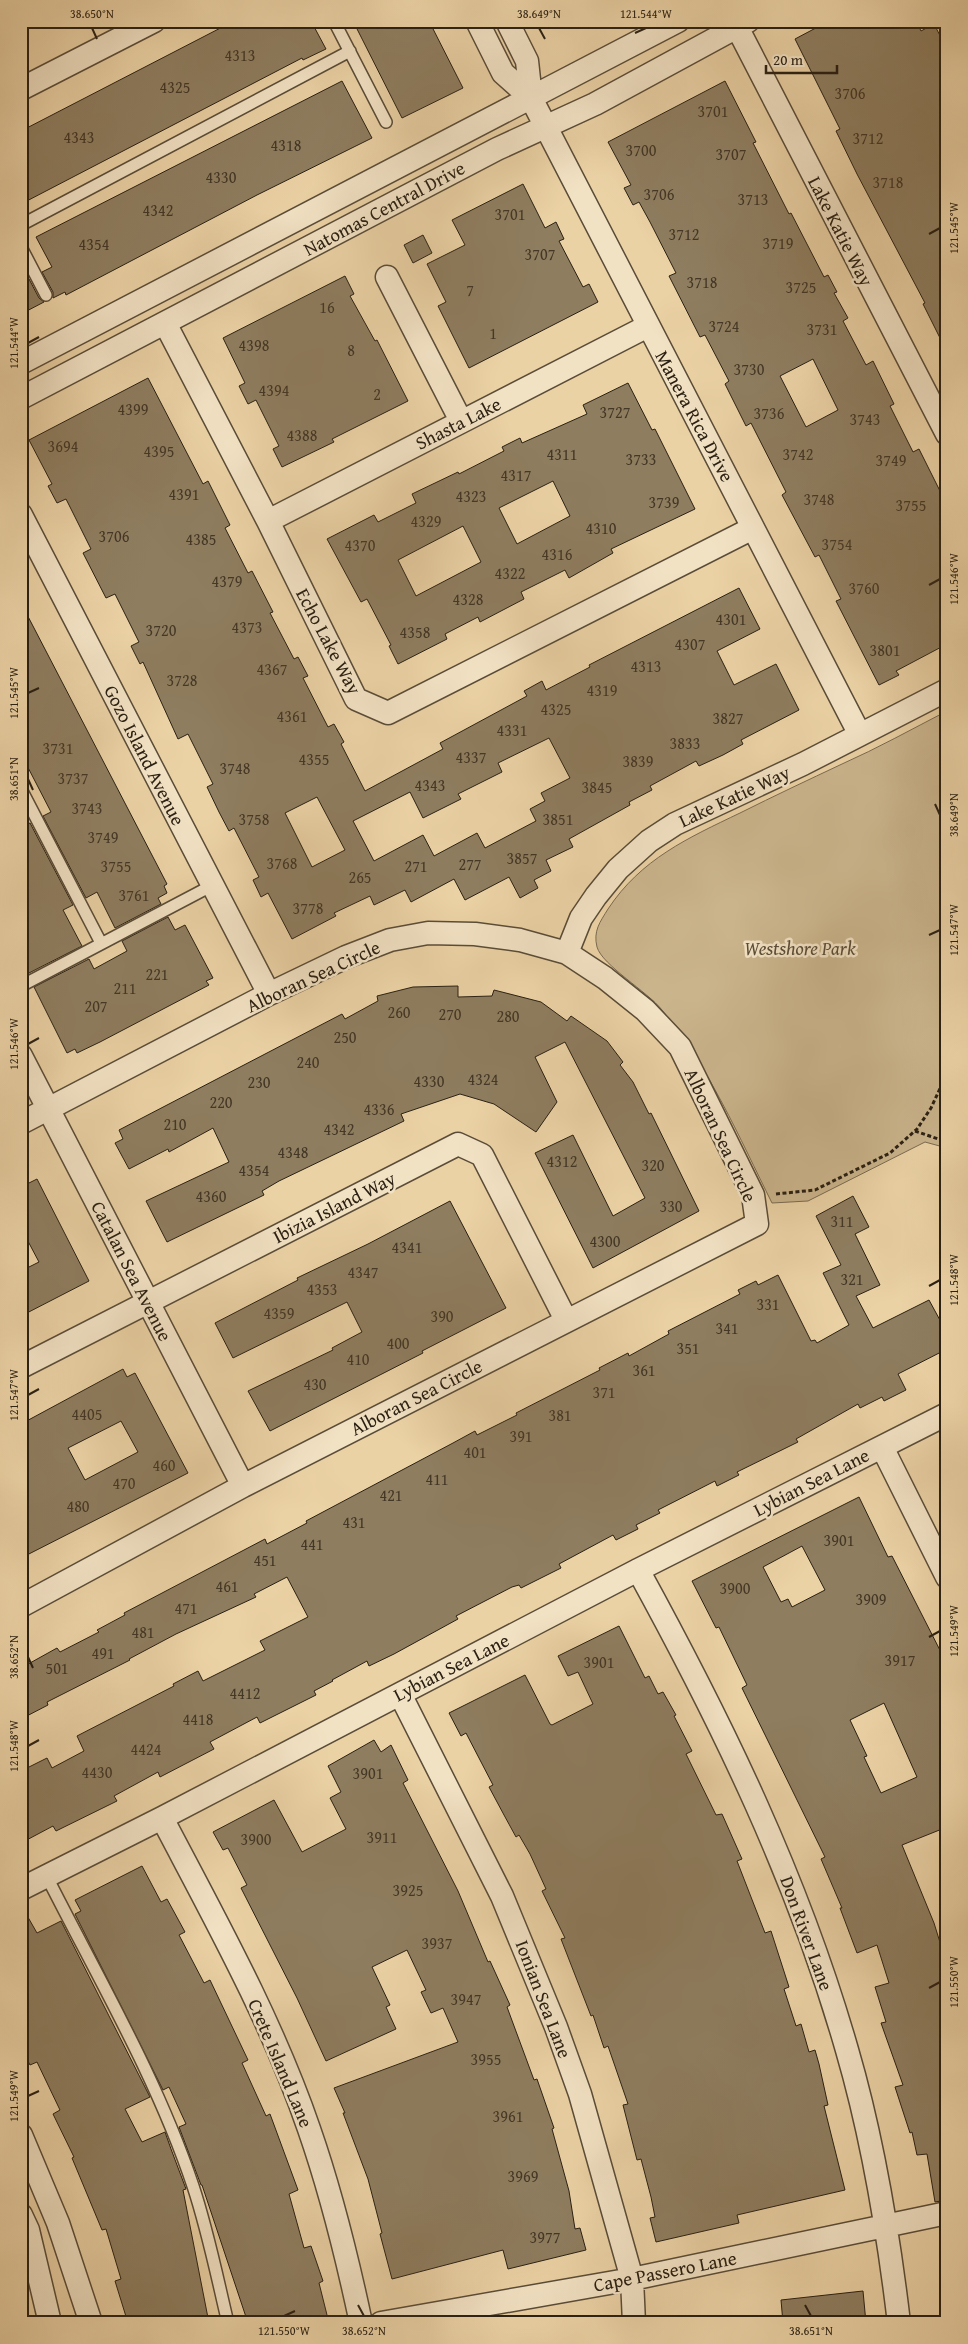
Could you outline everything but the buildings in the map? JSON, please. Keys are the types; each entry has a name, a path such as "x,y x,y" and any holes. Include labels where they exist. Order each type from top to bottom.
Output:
{"street":[{"path":"21,89 154,21"},
{"name":"Manera Rica Drive","path":"477,21 503,73 531,98 859,733"},
{"name":"Manera Rica Drive","path":"507,21 527,61 531,98"},
{"name":"Natomas Central Drive","path":"21,363 678,21"},
{"name":"Natomas Central Drive","path":"21,398 497,149 595,104 743,24"},
{"name":"Lake Katie Way","path":"743,24 947,434"},
{"path":"387,277 461,421"},
{"name":"Echo Lake Way","path":"165,323 268,521 356,699 388,713 753,528"},
{"name":"Shasta Lake","path":"268,521 648,326"},
{"name":"Gozo Island Avenue","path":"24,529 269,994"},
{"name":"Lake Katie Way","path":"567,953 581,918 596,896 618,869 649,841 674,824 803,764 859,733 947,690"},
{"name":"Alboran Sea Circle","path":"21,1123 346,956 390,940 428,933 475,934 520,940 567,953 605,978 645,1010 680,1047 753,1195 758,1224 243,1486 21,1606"},
{"name":"Catalan Sea Avenue","path":"21,1056 243,1486"},
{"name":"Ibizia Island Way","path":"21,1367 147,1301 458,1144 482,1155 566,1320"},
{"name":"Lybian Sea Lane","path":"21,1889 162,1818 638,1570 947,1414"},
{"path":"882,1447 947,1577"},
{"name":"Don River Lane","path":"638,1570 680,1647 749,1785 798,1902 847,2050 869,2136 887,2225 899,2323"},
{"name":"Ionian Sea Lane","path":"400,1694 484,1858 530,1960 580,2094 632,2279 634,2323"},
{"name":"Crete Island Lane","path":"162,1818 216,1922 289,2076 327,2184 346,2250 361,2323"},
{"path":"21,2135 58,2223 91,2323"},
{"name":"Cape Passero Lane","path":"381,2323 632,2279 947,2213"},
{"path":"21,2215 28,2230 50,2323"}],"lane":[{"path":"334,21 386,122"},
{"path":"21,225 350,51"},
{"path":"21,247 46,295"},
{"path":"21,789 101,943"},
{"path":"21,986 213,885"},
{"path":"47,1877 114,2006 165,2115 194,2186 228,2323"}],"path":[{"path":"775,1195 815,1190 890,1153 915,1131 931,1108 943,1082 947,1080"},
{"path":"915,1131 947,1142"}],"green space":[{"name":"Westshore Park","path":"947,711 947,1148 925,1142 808,1201 772,1203 722,1103 694,1055 662,1010 607,962 601,954 596,941 598,927 608,909 635,876 684,841 778,794 869,752"}]}
